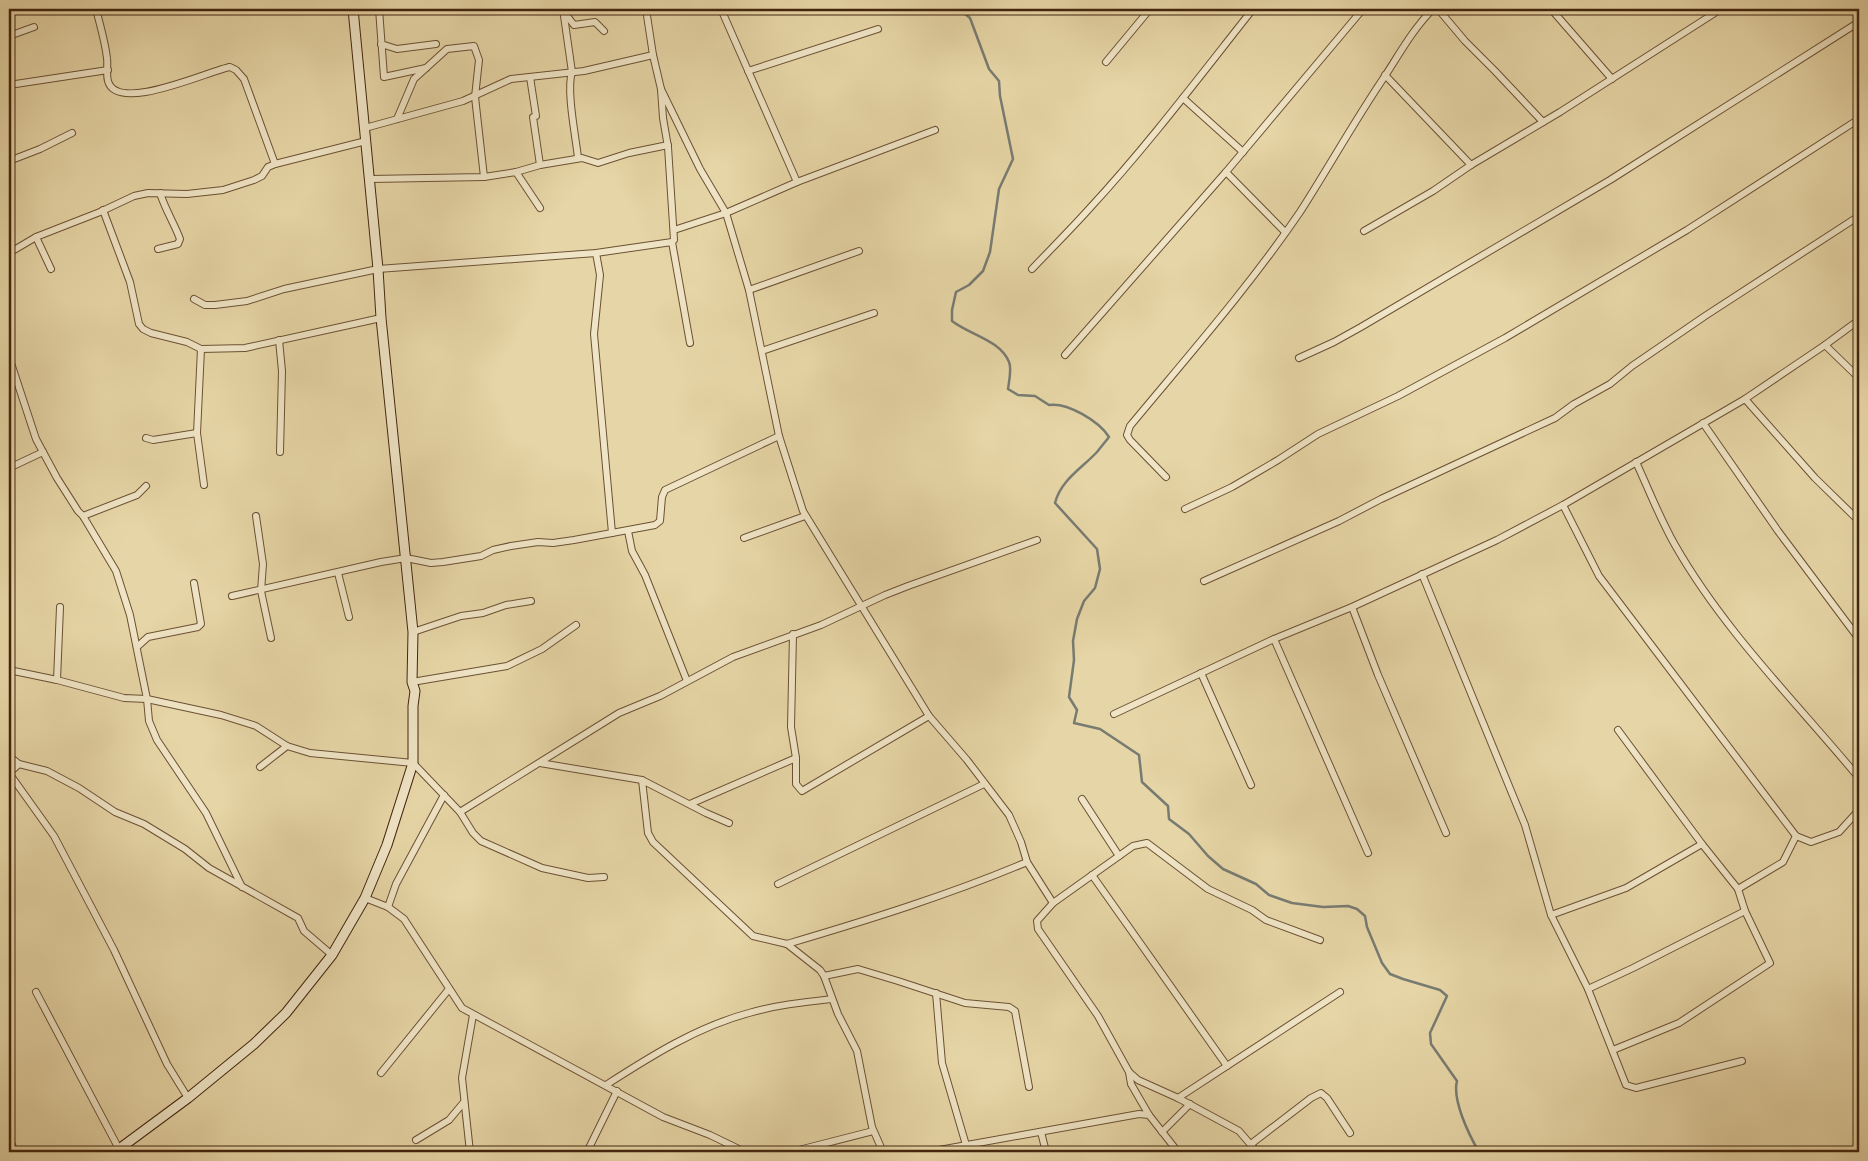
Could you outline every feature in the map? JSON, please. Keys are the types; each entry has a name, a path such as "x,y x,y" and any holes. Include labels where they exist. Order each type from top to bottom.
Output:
{"street":[{"path":"96,9 107,58 108,82 112,89 119,93 151,92 230,67 236,70 244,79 275,164"},
{"path":"36,992 117,1151 188,1098 254,1044 286,1013 332,955 365,898 387,845 413,763 413,706 415,691 412,682 412,632 406,558 381,318 354,9"},
{"path":"379,9 384,77 427,68"},
{"path":"653,9 646,10 653,55 661,89 663,118 668,144 674,230 674,240 672,242 690,342"},
{"path":"721,9 797,182"},
{"path":"1106,62 1150,9"},
{"path":"1032,269 1090,208 1183,98 1254,9"},
{"path":"1065,355 1226,172 1363,9"},
{"path":"1166,477 1130,440 1127,435 1130,426 1219,318 1286,232 1331,164 1357,118 1395,59 1421,21 1433,9"},
{"path":"1438,9 1465,41 1495,70 1542,122"},
{"path":"1551,9 1612,79"},
{"path":"1364,231 1433,191 1471,165 1612,79 1721,9"},
{"path":"563,10 574,25 596,22 604,31"},
{"path":"563,10 572,72 570,78 571,98 578,158"},
{"path":"1299,358 1361,327 1601,185 1859,22"},
{"path":"9,36 34,26"},
{"path":"748,71 878,29"},
{"path":"381,44 397,49 436,44"},
{"path":"396,120 414,79 447,49 474,46 479,60 475,97 484,177"},
{"path":"365,128 475,97 511,79 572,72 653,55"},
{"path":"9,85 108,70"},
{"path":"1386,75 1471,165"},
{"path":"530,77 536,116 533,117 540,165"},
{"path":"661,89 700,169 726,213 749,290 779,436 805,516 929,716 967,760 1009,815 1021,842 1027,862 1053,903"},
{"path":"1183,98 1243,152"},
{"path":"1185,509 1232,487 1318,434 1398,396 1505,338 1687,230 1859,119"},
{"path":"674,230 726,213 797,182 935,130"},
{"path":"9,161 40,149 72,133"},
{"path":"9,253 36,237 134,196 148,193 187,194 234,187 262,176 268,167 275,164 366,140"},
{"path":"370,179 484,177 578,158 598,163 629,153 668,144"},
{"path":"516,172 540,208"},
{"path":"1226,172 1286,232"},
{"path":"158,249 178,244 180,238 160,193"},
{"path":"103,210 130,282 139,324 143,329 187,342 201,349 245,348 381,318"},
{"path":"1204,581 1339,522 1381,499 1555,418 1574,404 1610,384 1632,366 1705,316 1859,216"},
{"path":"36,237 51,270"},
{"path":"194,299 205,305 247,301 284,289 378,269 596,252 672,242"},
{"path":"749,290 859,251"},
{"path":"596,252 600,275 594,334 612,533"},
{"path":"762,351 874,313"},
{"path":"1114,714 1274,639 1352,607 1497,540 1563,505 1745,399 1859,320"},
{"path":"280,340 282,371 280,452"},
{"path":"1825,345 1859,378"},
{"path":"201,349 197,432 204,484"},
{"path":"9,357 36,439 57,478 83,516 116,571 130,615 149,721 157,740 206,813 242,887"},
{"path":"1745,399 1809,471 1859,521"},
{"path":"1703,423 1778,532 1859,639"},
{"path":"146,438 153,440 197,432"},
{"path":"232,596 261,591 381,562 406,558 431,563 443,562 481,556 493,550 511,546 574,540 658,524 660,521 662,497 666,490 779,436"},
{"path":"9,468 43,452"},
{"path":"1636,462 1674,544 1707,596 1763,667 1859,778"},
{"path":"83,516 137,495 146,486"},
{"path":"1563,505 1599,576 1796,836 1811,842 1839,832 1859,810"},
{"path":"256,516 263,564 261,591 270,638"},
{"path":"744,538 805,516"},
{"path":"628,531 632,551 645,575 686,681"},
{"path":"460,812 620,713 660,696 733,657 821,625 901,589 1037,540"},
{"path":"338,573 349,617"},
{"path":"1422,574 1525,826 1551,916 1588,989 1626,1085 1636,1088 1742,1061"},
{"path":"136,647 148,637 198,627 202,624 194,584"},
{"path":"412,632 461,616 483,613 514,603 531,601"},
{"path":"57,680 60,607"},
{"path":"1352,607 1378,675 1446,833"},
{"path":"412,682 507,666 542,649 576,625"},
{"path":"793,634 790,714 796,758 796,784 802,792 929,716"},
{"path":"1274,639 1368,853"},
{"path":"9,670 57,680 124,698 146,699 221,715 256,726 287,746 317,754 413,763 460,812 473,833 481,841 542,868 588,878 604,877"},
{"path":"1201,673 1251,785"},
{"path":"1613,1050 1679,1023 1770,963 1745,911 1738,889 1702,844 1618,730"},
{"path":"260,767 287,746"},
{"path":"9,756 19,764 47,771 79,788 115,812 144,824 209,868 298,918 304,931 332,955"},
{"path":"690,804 796,758"},
{"path":"540,763 642,780 729,823"},
{"path":"19,764 9,773 54,836 114,950 167,1064 188,1098"},
{"path":"642,780 648,833 653,842 753,936 787,944 820,970 824,976 838,1014 857,1051 874,1130 883,1152"},
{"path":"778,884 984,784"},
{"path":"388,907 396,884 444,795"},
{"path":"1082,799 1119,856"},
{"path":"1738,889 1783,862 1796,836"},
{"path":"1257,1152 1239,1131 1190,1104 1138,1080 1129,1072 1098,1016 1038,929 1037,921 1053,903 1092,875 1133,846 1147,843 1208,889 1252,910 1266,920 1320,940"},
{"path":"1551,916 1626,888 1702,844"},
{"path":"787,944 876,918 983,880 1027,862"},
{"path":"1092,875 1227,1066"},
{"path":"365,898 388,907 404,919 462,1008 663,1116 745,1152"},
{"path":"1588,989 1745,911"},
{"path":"824,976 858,970 965,1003 1008,1007 1015,1011 1030,1087"},
{"path":"381,1073 449,989"},
{"path":"1178,1098 1340,992"},
{"path":"936,993 942,1063 966,1145"},
{"path":"606,1085 652,1056 689,1036 750,1012 832,999"},
{"path":"470,1152 462,1078 474,1015"},
{"path":"1129,1072 1131,1084 1149,1115 1178,1152"},
{"path":"587,1152 617,1091"},
{"path":"1251,1144 1321,1093 1327,1098 1350,1133"},
{"path":"416,1140 449,1120 464,1102"},
{"path":"1162,1132 1190,1104"},
{"path":"928,1152 1139,1114 1149,1115"},
{"path":"791,1152 874,1130"},
{"path":"1041,1132 1046,1152"},
{"path":"9,1138 15,1152"}],"waterway":[{"path":"959,9 970,18 989,69 999,81 1000,96 1013,159 999,189 990,252 983,271 969,285 956,292 952,310 952,321 992,343 1005,354 1010,368 1008,389 1018,395 1035,396 1049,405 1065,406 1082,414 1098,425 1109,437 1097,452 1067,481 1055,503 1097,549 1100,569 1095,588 1084,601 1077,619 1073,641 1074,660 1069,697 1077,710 1074,723 1100,729 1139,755 1142,782 1168,806 1169,819 1189,834 1208,856 1223,869 1256,884 1269,895 1292,903 1323,907 1348,906 1357,909 1365,916 1367,927 1382,963 1390,974 1440,990 1447,996 1430,1033 1431,1044 1457,1081 1456,1089 1459,1107 1466,1127 1479,1152"}]}
